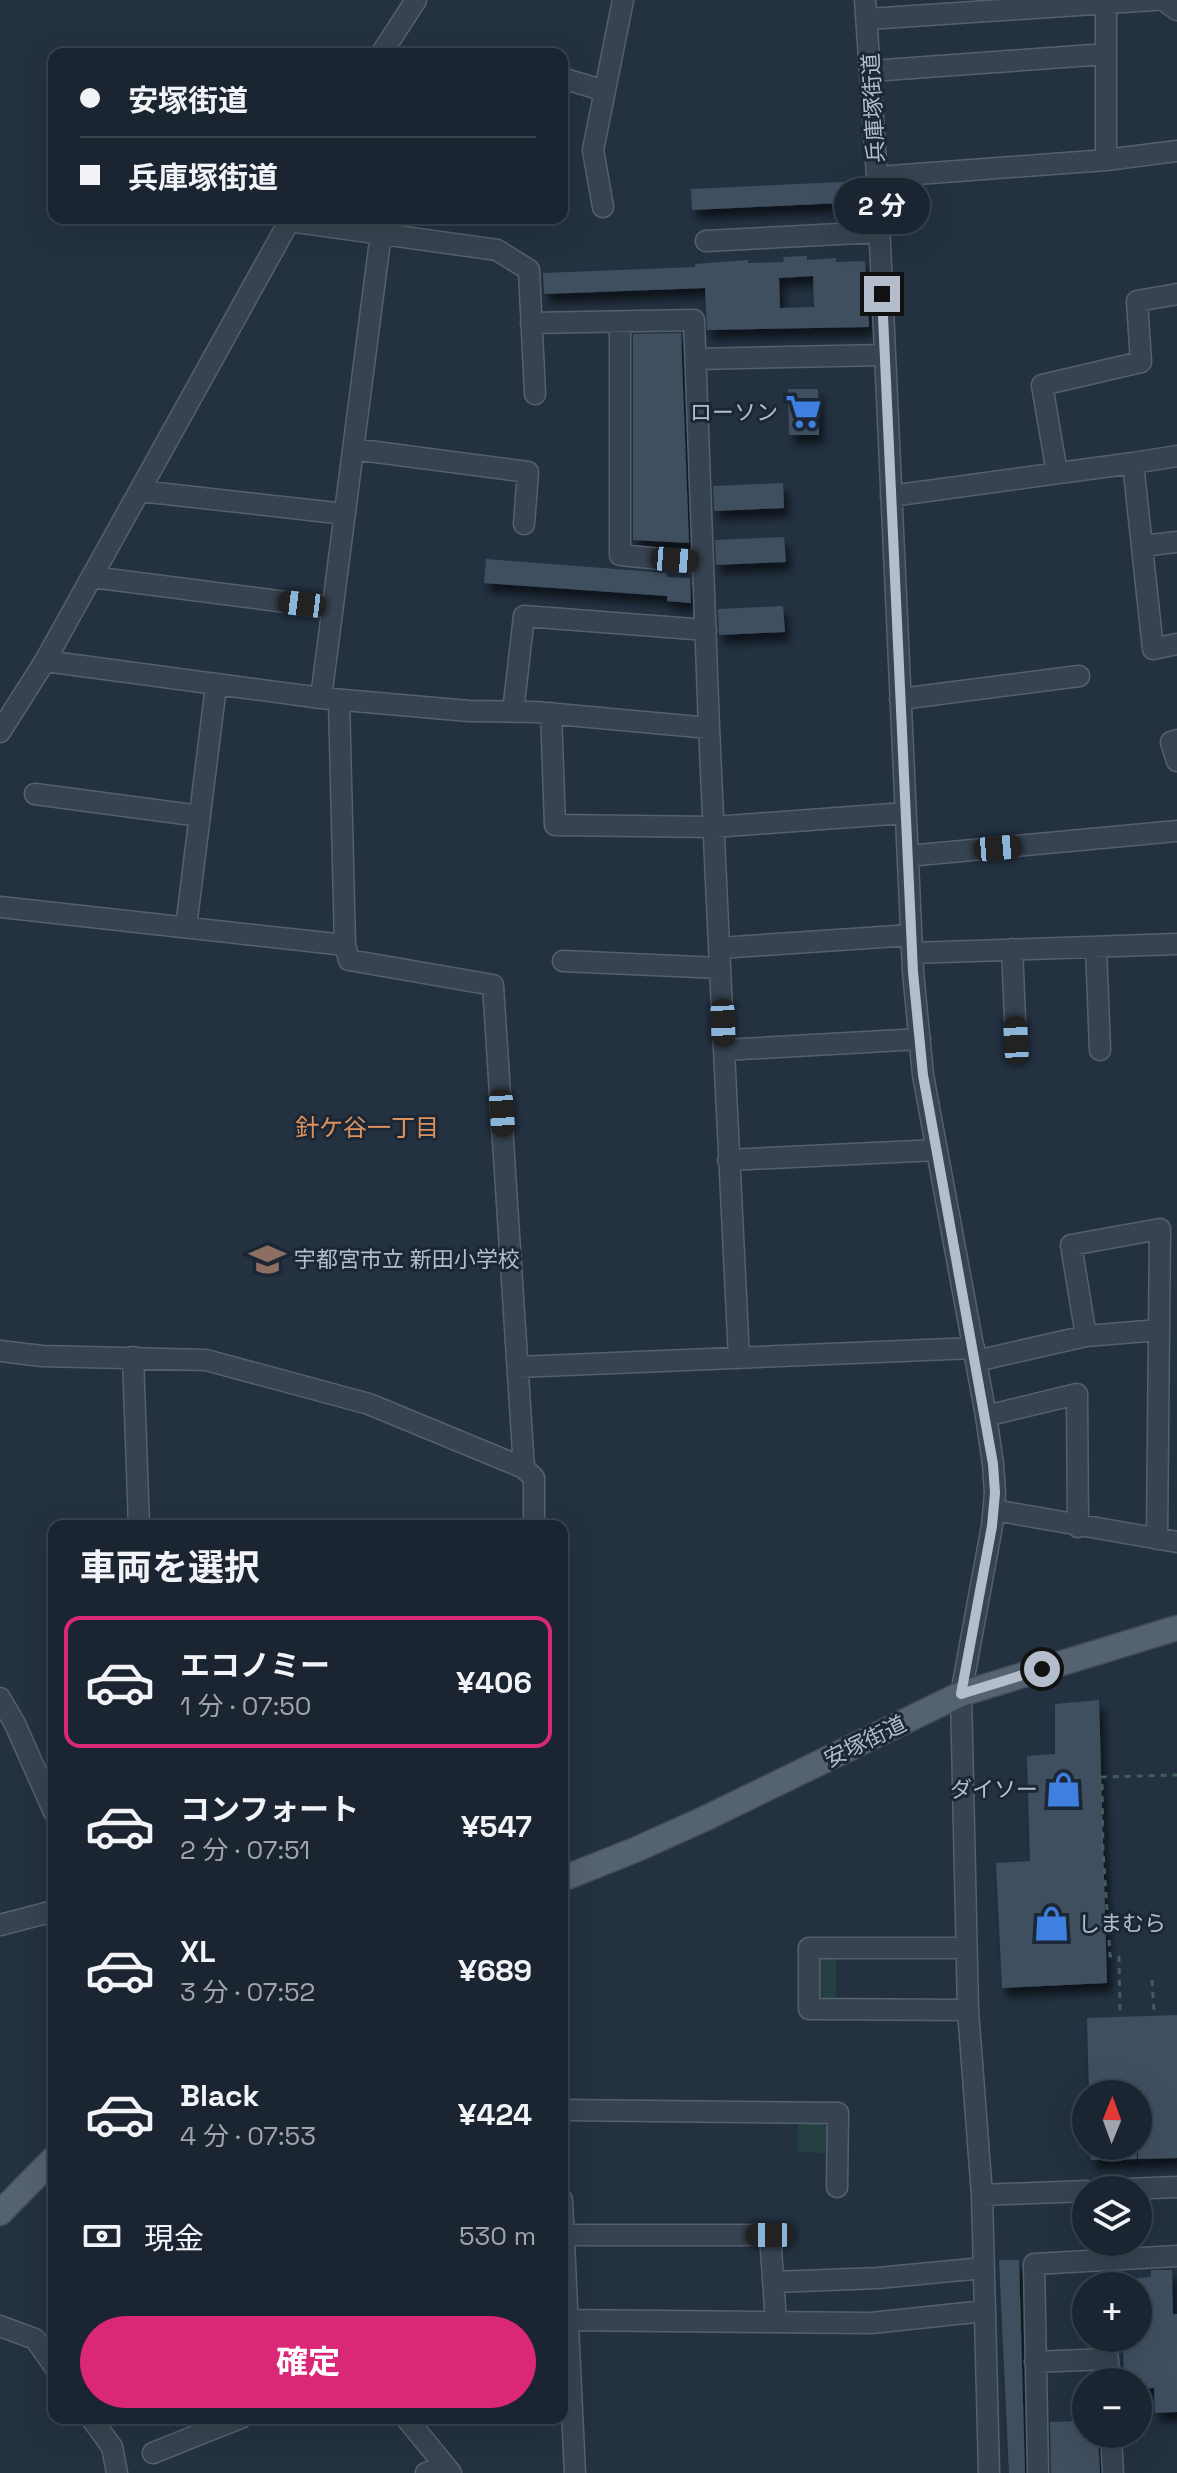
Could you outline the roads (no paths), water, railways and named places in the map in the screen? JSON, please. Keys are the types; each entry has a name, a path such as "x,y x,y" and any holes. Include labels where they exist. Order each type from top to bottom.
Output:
{"main road":[{"name":"安塚街道","path":"568,1876 692,1824 961,1694 1177,1628"},
{"path":"0,2213 48,2164"}],"street":[{"path":"385,48 416,0"},
{"path":"603,207 593,150 623,0"},
{"path":"866,10 1154,0"},
{"path":"1163,0 1177,10"},
{"path":"1106,2 1106,160"},
{"name":"兵庫塚街道","path":"866,10 877,177 912,944 923,1075 993,1464 994,1510 961,1694 968,2010 982,2195 989,2473"},
{"path":"871,71 1106,54"},
{"path":"568,80 605,91"},
{"path":"877,177 1176,155"},
{"path":"0,732 45,661 287,224"},
{"path":"322,224 497,250 529,270 535,394"},
{"path":"706,241 879,232"},
{"path":"381,233 332,608 330,699 345,945 349,960 493,985 524,1468"},
{"path":"1057,473 1042,385 1141,362 1137,301 1177,294"},
{"path":"531,323 694,320 709,728 739,1358"},
{"path":"620,322 620,555 703,563"},
{"path":"696,359 885,355"},
{"path":"353,449 528,472 524,524"},
{"path":"891,496 1177,456"},
{"path":"1133,463 1153,649 1177,644"},
{"path":"140,491 345,514"},
{"path":"1142,546 1177,542"},
{"path":"92,577 332,608"},
{"path":"513,712 524,616 706,630"},
{"path":"45,661 330,699 469,711 551,713 709,728"},
{"path":"900,699 1079,676"},
{"path":"186,927 216,686"},
{"path":"551,713 555,825 714,827 905,813"},
{"path":"1177,740 1171,742 1177,761"},
{"path":"35,794 200,816"},
{"path":"908,856 1177,831"},
{"path":"0,907 345,945"},
{"path":"563,961 720,958 912,944 1012,949 1177,944"},
{"path":"1096,947 1100,1050"},
{"path":"1012,949 1016,1040"},
{"path":"724,1050 920,1039"},
{"path":"728,1160 937,1150"},
{"path":"994,1510 1167,1541 1159,1330 1160,1229 1071,1245 1086,1336"},
{"path":"518,1367 739,1358 975,1354 1086,1336 1159,1330"},
{"path":"0,1351 42,1356 206,1360 369,1404 524,1468 534,1478 534,1520"},
{"path":"133,1357 139,1520"},
{"path":"986,1416 1077,1394 1078,1527"},
{"path":"0,1698 8,1725 48,1801"},
{"path":"0,1925 48,1913"},
{"path":"966,1948 809,1948 809,2009 968,2010"},
{"path":"568,2110 838,2113 837,2187"},
{"path":"1152,2188 1177,2187"},
{"path":"982,2195 1072,2192"},
{"path":"568,2235 770,2235 776,2322"},
{"path":"1038,2473 1034,2264 1177,2256"},
{"path":"774,2282 878,2278 983,2268"},
{"path":"568,2320 871,2323 985,2311"},
{"path":"0,2326 35,2339 48,2357"},
{"path":"1035,2362 1108,2359 1108,2368"},
{"path":"568,2366 575,2473"},
{"path":"95,2424 112,2447 117,2473"},
{"path":"410,2424 441,2471"},
{"path":"153,2453 202,2425"},
{"path":"1112,2448 1113,2473"}],"place":[{"name":"ローソン","path":"804,412"},
{"name":"宇都宮市立 新田小学校","path":"268,1259"},
{"name":"ダイソー","path":"1064,1789"},
{"name":"しまむら","path":"1052,1923"}],"district":[{"name":"針ケ谷一丁目","path":"367,1128"}]}
